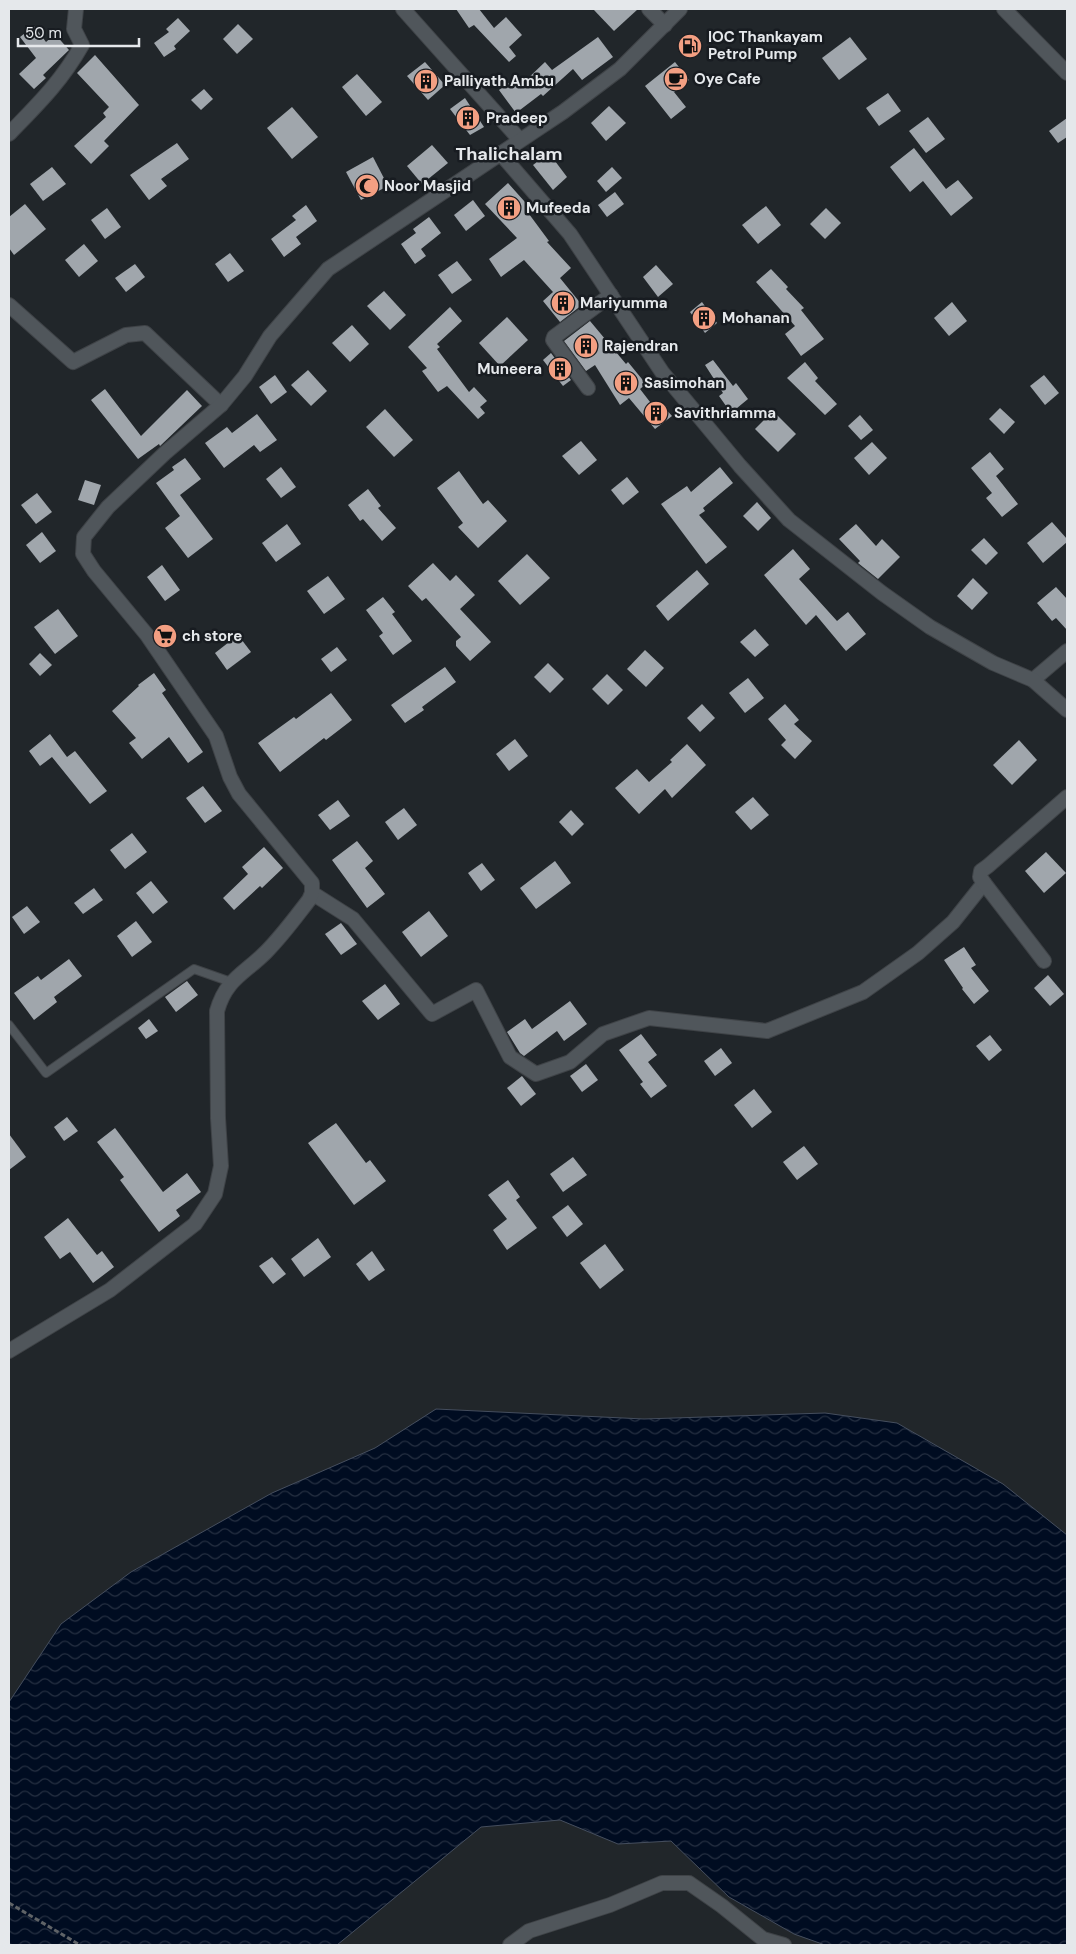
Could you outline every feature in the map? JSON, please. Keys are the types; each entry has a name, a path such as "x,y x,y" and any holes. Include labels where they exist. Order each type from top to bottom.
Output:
{"main road":[{"path":"9,134 54,88 71,65 82,45 74,29 76,9"},
{"path":"404,9 520,140"},
{"path":"649,9 665,25"},
{"path":"9,1351 110,1290 195,1224 215,1194 221,1166 218,1118 217,1011 221,998 230,982 266,952 303,908 312,893 312,884 298,865 239,794 230,777 216,736 146,635 94,571 83,554 84,537 108,507 164,453 222,405 245,376 270,336 328,269 564,112 620,69 680,9"},
{"path":"1004,9 1067,73"},
{"path":"500,153 570,234 662,372 740,466 789,520 882,593 930,627 994,663 1033,680 1067,710"},
{"path":"588,388 553,340 554,337 611,295"},
{"path":"9,305 73,362 126,335 145,333 222,405"},
{"path":"1033,680 1067,651"},
{"path":"1044,961 980,876 981,870 1067,797"},
{"path":"312,893 353,919 432,1014 476,990 510,1057 536,1074 570,1062 603,1034 649,1018 767,1031 863,992 918,953 953,922 984,883"},
{"path":"510,1945 529,1931 610,1905 662,1883 689,1883 722,1906 763,1939 784,1945"}],"lane":[{"path":"9,1026 46,1073 194,969 230,982"}],"path":[{"path":"9,1903 80,1945"}],"water":[{"path":"436,1409 644,1419 825,1413 897,1423 1003,1484 1067,1535 1067,1945 825,1945 794,1934 729,1897 671,1841 618,1844 560,1820 481,1827 337,1945 9,1945 9,1702 61,1624 131,1572 272,1493 375,1448"}],"building":[{"path":"456,9 479,9 494,28 506,17 522,35 509,47 516,56 509,62 474,25 469,28"},
{"path":"593,9 638,9 614,31"},
{"path":"178,18 190,31 174,46 176,49 164,57 154,43 169,32 166,29"},
{"path":"238,24 253,39 237,54 223,39"},
{"path":"34,26 46,42 55,34 69,50 43,75 46,78 34,89 19,74 36,58 20,37"},
{"path":"598,37 613,57 582,80 573,69 543,96 541,94 516,113 499,90 518,76 523,83 545,62 552,70"},
{"path":"850,37 867,59 839,80 822,58"},
{"path":"95,55 139,105 104,141 109,146 91,164 74,146 106,117 103,113 109,107 77,73"},
{"name":"Palliyath Ambu","path":"425,62 445,85 428,100 407,76"},
{"path":"675,62 689,80 674,92 686,107 671,119 645,86"},
{"path":"357,74 382,102 366,116 342,87"},
{"path":"204,89 213,99 201,110 191,100"},
{"path":"888,93 901,111 879,126 866,108"},
{"name":"Pradeep","path":"465,98 484,127 470,135 450,109"},
{"path":"609,106 626,123 606,141 591,123"},
{"path":"292,107 318,137 292,159 267,128"},
{"path":"928,117 945,139 926,153 909,131"},
{"path":"1067,118 1067,137 1058,143 1049,131"},
{"path":"177,143 189,159 161,179 167,186 149,200 130,175"},
{"path":"432,145 448,163 422,184 407,166"},
{"path":"914,148 946,189 958,180 973,198 951,216 923,181 910,192 890,167"},
{"path":"549,153 567,177 553,190 533,165"},
{"path":"373,157 388,186 361,200 346,172"},
{"path":"52,167 66,184 43,201 30,184"},
{"path":"612,167 622,178 606,192 597,181"},
{"path":"508,183 533,211 529,214 549,241 547,242 571,268 560,278 582,305 560,322 543,301 553,292 524,260 501,277 489,259 517,238 485,204"},
{"path":"615,192 624,204 607,217 598,205"},
{"path":"473,200 485,216 466,231 454,215"},
{"path":"25,204 46,229 14,255 9,248 9,217"},
{"path":"306,205 317,221 296,237 301,244 284,257 271,239 296,220 292,216"},
{"path":"766,206 781,225 758,244 742,225"},
{"path":"107,208 121,227 105,239 91,220"},
{"path":"826,208 841,223 825,239 810,224"},
{"path":"429,217 441,233 421,249 426,256 415,264 401,244 416,233 413,229"},
{"path":"84,244 98,261 79,277 65,260"},
{"path":"230,253 244,271 228,282 215,264"},
{"path":"457,261 472,280 452,294 438,275"},
{"path":"135,264 145,277 126,292 115,278"},
{"path":"656,265 673,284 658,297 643,277"},
{"path":"771,269 804,308 801,310 824,339 801,356 785,334 795,326 756,282"},
{"path":"384,291 406,315 390,330 367,306"},
{"name":"Mohanan","path":"702,302 717,323 705,333 690,312"},
{"path":"952,302 967,321 949,336 934,318"},
{"path":"450,307 462,321 437,344 440,347 437,349 469,392 474,387 487,401 480,407 485,413 478,419 447,386 438,392 422,371 427,368 408,347"},
{"path":"507,317 528,340 500,366 479,343"},
{"path":"590,321 626,364 628,362 646,384 640,389 657,411 664,407 672,416 655,429 629,398 620,405 595,365 586,371 564,341"},
{"path":"352,325 369,344 350,362 332,343"},
{"name":"Muneera","path":"551,353 571,380 563,386 543,360"},
{"path":"713,360 733,386 736,383 748,399 731,413 719,396 723,393 705,365"},
{"path":"805,362 818,378 815,381 837,404 825,415 787,378"},
{"path":"308,370 327,391 311,406 291,385"},
{"path":"275,375 287,392 271,404 259,387"},
{"path":"1044,375 1059,393 1045,405 1030,386"},
{"path":"105,389 141,436 187,390 202,406 160,446 159,444 138,459 91,400"},
{"path":"1000,408 1015,422 1004,434 989,419"},
{"path":"385,409 413,440 394,457 366,427"},
{"path":"773,411 796,434 778,452 755,429"},
{"path":"257,414 277,440 260,452 254,445 224,468 205,443 227,427 232,433"},
{"path":"860,415 873,430 861,440 848,426"},
{"path":"581,441 597,460 579,475 562,456"},
{"path":"872,442 887,458 869,475 854,458"},
{"path":"990,452 1004,469 996,476 1018,504 1002,517 986,498 992,493 971,468"},
{"path":"185,458 201,479 180,495 213,539 188,558 165,528 180,516 156,483 174,470 172,467"},
{"path":"281,467 296,487 281,498 266,479"},
{"path":"720,467 733,483 703,508 705,511 699,515 727,547 706,564 661,504 687,486 691,492"},
{"path":"459,471 483,504 488,500 507,521 478,548 458,527 463,523 437,488"},
{"path":"627,477 639,492 623,505 611,490"},
{"path":"85,480 101,485 94,505 78,500"},
{"path":"368,489 381,506 378,508 396,528 382,541 363,519 360,521 348,505"},
{"path":"37,493 52,512 36,524 21,505"},
{"path":"757,502 771,518 758,531 743,516"},
{"path":"1052,522 1067,539 1067,542 1043,563 1027,543"},
{"path":"287,524 301,544 276,562 262,543"},
{"path":"856,524 876,546 882,539 900,557 878,579 858,563 860,561 839,539"},
{"path":"42,532 56,551 40,563 26,545"},
{"path":"984,538 998,553 986,565 971,550"},
{"path":"793,549 810,569 799,579 837,621 848,612 866,634 846,651 816,615 806,625 764,575"},
{"path":"527,554 550,578 520,605 498,581"},
{"path":"433,563 450,581 456,575 475,595 460,609 491,642 470,661 456,646 456,641 461,637 426,598 422,601 408,586"},
{"path":"162,565 180,590 165,601 147,577"},
{"path":"697,570 709,584 668,621 656,606"},
{"path":"328,576 345,599 324,614 307,591"},
{"path":"973,578 988,593 972,610 957,596"},
{"path":"1056,587 1067,599 1067,630 1056,618 1052,621 1037,603"},
{"path":"383,597 395,612 392,614 412,641 393,655 379,636 383,633 366,610"},
{"path":"58,609 78,636 55,654 34,627"},
{"path":"755,629 769,645 755,657 740,642"},
{"path":"238,635 251,652 227,670 215,653"},
{"path":"337,647 347,660 331,672 321,659"},
{"path":"645,650 664,668 646,687 627,669"},
{"path":"40,653 52,665 40,676 29,664"},
{"path":"548,663 564,679 550,693 534,677"},
{"path":"445,667 456,682 422,707 424,710 405,723 391,705"},
{"path":"154,673 166,690 162,693 203,752 188,763 169,737 142,759 129,743 136,738 112,711 138,685"},
{"path":"607,674 623,690 608,705 592,689"},
{"path":"748,678 764,698 745,713 729,693"},
{"path":"331,693 352,720 326,740 324,738 280,772 258,743 294,717 296,719"},
{"path":"702,704 715,718 700,732 687,718"},
{"path":"785,704 799,720 794,724 812,741 795,759 781,745 786,740 768,719"},
{"path":"50,734 67,757 75,751 107,791 90,804 52,757 40,766 29,751"},
{"path":"515,739 528,756 509,771 496,754"},
{"path":"1019,740 1037,760 1012,785 993,765"},
{"path":"687,744 706,765 672,798 665,789 639,814 615,788 637,769 649,782 672,762 670,760"},
{"path":"203,786 222,811 205,823 186,798"},
{"path":"753,797 769,815 751,830 735,812"},
{"path":"338,800 350,816 330,830 318,815"},
{"path":"404,808 417,825 398,840 385,822"},
{"path":"571,810 584,824 572,836 559,822"},
{"path":"132,833 147,852 125,869 110,850"},
{"path":"357,841 373,861 365,868 385,894 367,908 332,860"},
{"path":"264,847 283,868 262,888 260,886 234,910 223,898 248,874 242,867"},
{"path":"1046,852 1066,873 1044,893 1025,871"},
{"path":"555,861 571,883 536,909 520,888"},
{"path":"482,863 495,880 481,891 468,873"},
{"path":"151,881 168,902 153,914 136,893"},
{"path":"94,888 103,900 83,914 74,903"},
{"path":"27,906 40,922 24,934 12,917"},
{"path":"429,911 448,936 421,957 402,932"},
{"path":"136,921 152,942 132,957 117,936"},
{"path":"341,923 357,944 341,955 325,934"},
{"path":"964,947 976,965 971,968 989,991 974,1004 944,960"},
{"path":"69,959 82,976 54,997 57,1002 34,1020 14,993 38,976 41,980"},
{"path":"1048,975 1064,994 1050,1006 1034,988"},
{"path":"187,981 198,995 176,1012 165,997"},
{"path":"385,984 400,1004 378,1020 362,1001"},
{"path":"570,1001 587,1024 564,1041 557,1031 524,1056 520,1053 507,1032 525,1019 532,1029"},
{"path":"149,1019 158,1031 146,1039 138,1028"},
{"path":"641,1034 657,1055 648,1062 667,1086 651,1098 640,1084 643,1082 619,1050"},
{"path":"990,1035 1002,1050 989,1061 976,1046"},
{"path":"721,1048 732,1063 715,1076 704,1061"},
{"path":"586,1064 598,1080 582,1092 570,1076"},
{"path":"522,1076 536,1094 521,1106 507,1088"},
{"path":"754,1089 772,1112 752,1128 734,1105"},
{"path":"67,1117 78,1131 64,1141 54,1127"},
{"path":"336,1123 366,1163 370,1160 386,1181 354,1205 308,1143"},
{"path":"115,1128 163,1192 187,1173 201,1192 176,1210 180,1216 159,1232 120,1180 124,1177 97,1142"},
{"path":"9,1134 26,1157 9,1170"},
{"path":"804,1146 818,1164 797,1180 783,1162"},
{"path":"573,1157 587,1175 563,1192 550,1174"},
{"path":"508,1180 520,1197 516,1200 537,1228 507,1250 493,1230 507,1219 488,1195"},
{"path":"568,1205 583,1224 567,1237 552,1217"},
{"path":"68,1218 97,1255 102,1251 114,1267 93,1283 70,1252 60,1259 44,1237"},
{"path":"318,1238 331,1257 304,1277 291,1259"},
{"path":"605,1244 624,1270 600,1289 580,1263"},
{"path":"372,1251 385,1270 369,1281 356,1264"},
{"path":"272,1257 286,1274 273,1284 259,1266"}],"place":[{"name":"IOC Thankayam Petrol Pump","path":"690,46"},
{"name":"Oye Cafe","path":"676,79"},
{"name":"Palliyath Ambu","path":"426,81"},
{"name":"Pradeep","path":"468,118"},
{"name":"Noor Masjid","path":"367,186"},
{"name":"Mufeeda","path":"509,208"},
{"name":"Mariyumma","path":"563,303"},
{"name":"Mohanan","path":"704,318"},
{"name":"Rajendran","path":"586,346"},
{"name":"Muneera","path":"560,369"},
{"name":"Sasimohan","path":"626,383"},
{"name":"Savithriamma","path":"656,413"},
{"name":"ch store","path":"165,636"}],"district":[{"name":"Thalichalam","path":"509,154"}]}
